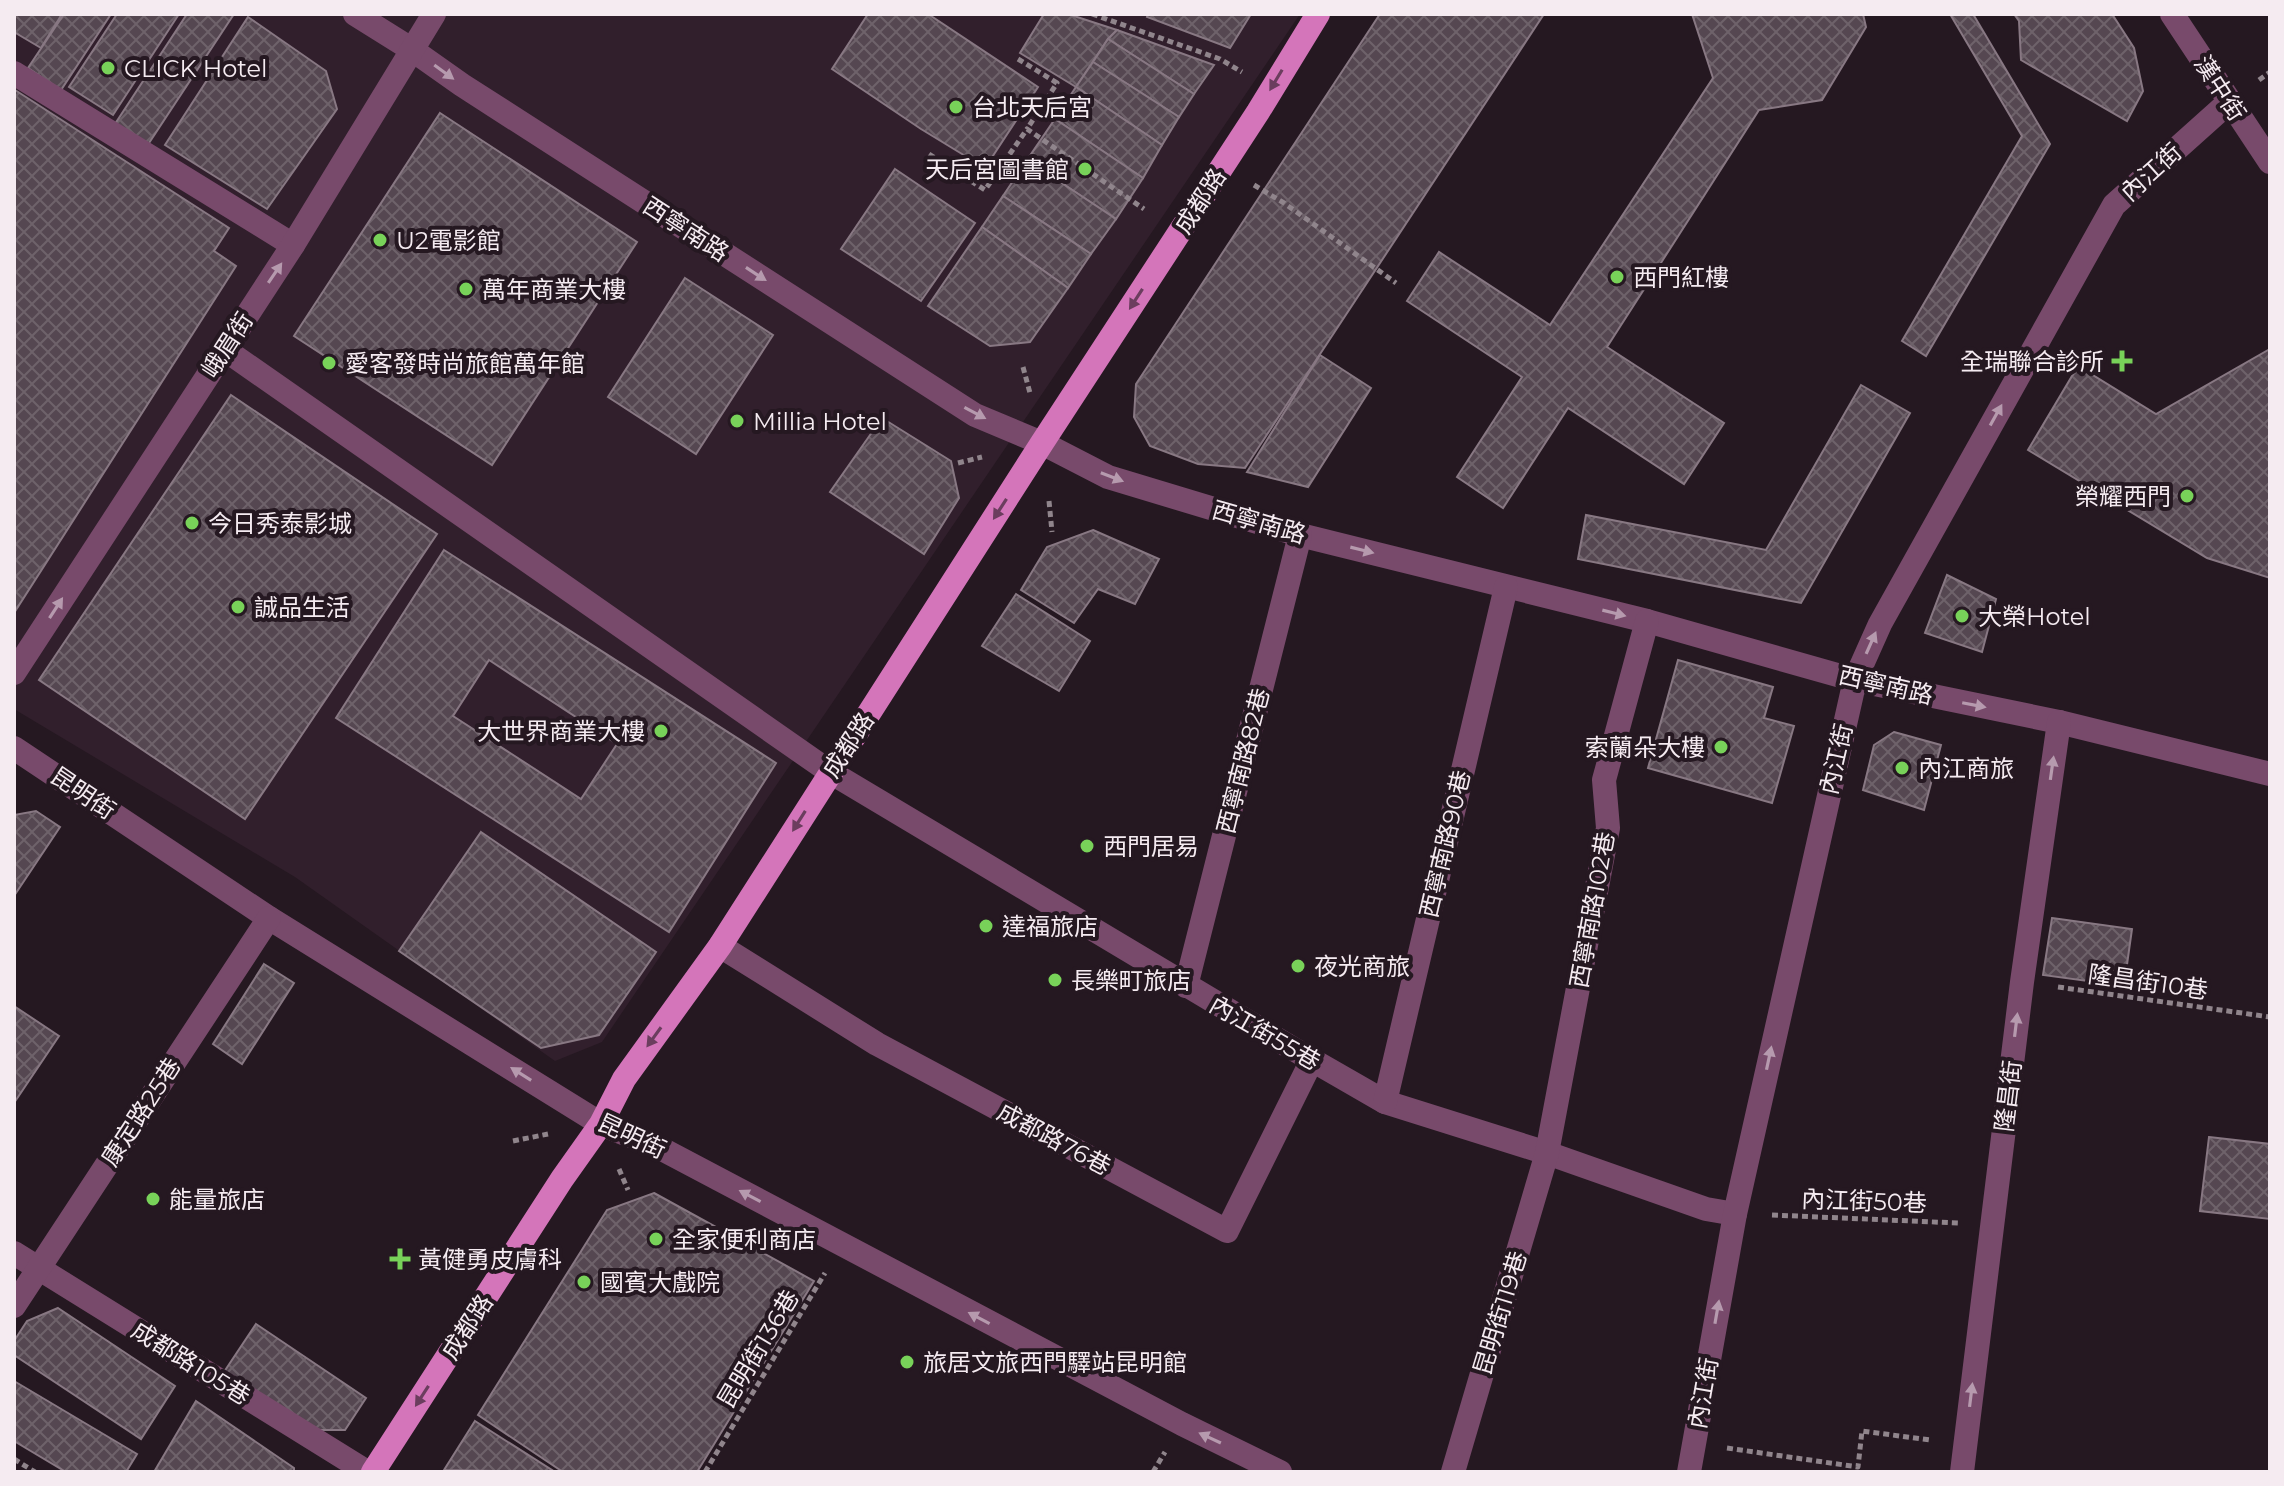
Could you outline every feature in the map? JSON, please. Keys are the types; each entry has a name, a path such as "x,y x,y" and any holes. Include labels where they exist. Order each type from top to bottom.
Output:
{"main road":[{"name":"成都路","path":"373,1472 562,1179 601,1124 624,1079 720,946 1258,112 1318,14"}],"street":[{"name":"西寧南路","path":"355,14 975,415 1042,443 1108,477 1300,535 1647,621 1855,680 2059,722 2270,774"},
{"name":"峨眉街","path":"14,673 293,245 434,14"},
{"name":"漢中街","path":"2172,14 2270,162"},
{"path":"14,73 293,245"},
{"name":"內江街","path":"1689,1472 1735,1214 1855,680 1880,624 2114,205 2229,102"},
{"name":"內江街55巷","path":"224,349 830,772 1385,1102 1547,1153 1706,1209 1735,1214"},
{"name":"西寧南路82巷","path":"1186,986 1300,535"},
{"name":"西寧南路90巷","path":"1385,1102 1506,587"},
{"name":"西寧南路102巷","path":"1547,1153 1608,828 1604,780 1647,621"},
{"name":"隆昌街","path":"1962,1472 2022,982 2059,722"},
{"name":"昆明街","path":"14,748 269,918 601,1124 658,1147 1182,1424 1280,1472"},
{"name":"康定路25巷","path":"14,1306 269,918"},
{"name":"成都路76巷","path":"720,946 877,1044 1227,1231 1312,1060"},
{"name":"昆明街119巷","path":"1453,1472 1547,1153"},
{"name":"成都路105巷","path":"14,1253 367,1472"}],"path":[{"path":"1092,14 1220,59 1271,87"},
{"path":"929,154 985,190 1057,83 1018,59"},
{"path":"1027,129 1144,209"},
{"path":"1222,167 1284,203 1396,283"},
{"name":"隆昌街10巷","path":"2022,982 2270,1017"},
{"name":"內江街50巷","path":"1735,1214 1992,1225"},
{"name":"昆明街136巷","path":"705,1472 842,1245"},
{"path":"1694,1444 1858,1467 1862,1431 1965,1446"},
{"path":"14,1459 35,1472"}],"shaded area":[{"path":"14,14 1300,14 602,1042 555,1061 295,877 14,709"}],"building":[{"path":"14,14 62,14 41,48 14,32"},
{"path":"64,14 111,14 61,90 28,68"},
{"path":"117,14 179,14 113,115 69,87"},
{"path":"187,14 234,14 145,149 113,127"},
{"name":"台北天后宮","path":"868,14 928,14 1038,87 985,168 832,69"},
{"path":"1044,14 1068,14 1117,30 1076,87 1020,53"},
{"path":"1148,14 1251,14 1230,48 1147,17"},
{"path":"1380,14 1544,14 1245,468 1198,464 1150,446 1134,417 1136,384"},
{"name":"西門紅樓","path":"1692,14 1863,14 1866,27 1822,100 1759,110 1607,347 1724,423 1684,484 1568,408 1503,508 1457,477 1522,377 1407,301 1439,252 1550,325 1713,78"},
{"path":"1950,14 1973,14 2050,144 1926,356 1902,341 2022,136"},
{"path":"2014,14 2112,14 2134,48 2143,91 2127,121 2021,60 2019,21"},
{"path":"248,17 326,71 337,109 267,209 165,145"},
{"path":"1117,30 1214,65 1194,94 1108,39"},
{"path":"1108,39 1194,94 1179,117 1093,62"},
{"path":"1093,62 1179,117 1162,145 1076,87"},
{"path":"1076,87 1162,145 1143,178 1055,119"},
{"path":"15,90 229,228 214,251 236,266 14,613"},
{"name":"萬年商業大樓","path":"440,113 637,242 492,465 294,336"},
{"name":"天后宮圖書館","path":"1055,119 1143,178 1116,219 1027,160"},
{"path":"1027,160 1116,219 1091,254 1003,196"},
{"path":"895,169 975,223 921,301 841,249"},
{"path":"1003,196 1091,254 1068,288 982,227"},
{"path":"982,227 1068,288 1030,342 990,346 928,306"},
{"path":"685,278 773,335 696,454 608,397"},
{"name":"榮耀西門","path":"2270,349 2270,578 2207,558 2028,450 2078,366 2156,414"},
{"path":"1320,355 1371,388 1308,487 1247,472"},
{"path":"1861,385 1910,413 1801,603 1578,559 1586,515 1766,550"},
{"name":"誠品生活","path":"231,395 437,534 245,819 39,680"},
{"path":"882,418 951,461 959,498 924,554 830,492"},
{"path":"1093,530 1159,559 1135,604 1098,589 1074,623 1021,590 1047,547"},
{"name":"大世界商業大樓","path":"444,550 776,763 669,932 336,718","holes":["489,660 617,744 581,799 453,716"]},
{"name":"大榮Hotel","path":"1947,575 1996,599 1982,652 1925,633"},
{"path":"1016,594 1090,641 1059,691 982,646"},
{"name":"索蘭朵大樓","path":"1678,660 1773,687 1764,718 1794,726 1772,803 1648,768"},
{"name":"內江商旅","path":"1894,732 1941,745 1924,810 1863,790 1874,745"},
{"path":"36,811 60,827 14,896 14,815"},
{"path":"481,832 656,952 599,1035 541,1048 399,951"},
{"path":"2052,918 2132,929 2124,986 2043,975"},
{"path":"264,964 294,983 242,1064 213,1044"},
{"path":"14,1006 59,1036 14,1103"},
{"path":"2209,1137 2270,1144 2270,1219 2200,1211"},
{"path":"654,1193 814,1281 697,1472 563,1472 478,1415 607,1210"},
{"path":"58,1308 175,1386 141,1439 14,1355 14,1341 27,1321"},
{"path":"256,1324 366,1398 345,1430 310,1430 224,1372"},
{"path":"14,1381 137,1454 126,1472 66,1472 14,1441"},
{"path":"196,1401 294,1468 294,1472 154,1472"},
{"path":"475,1421 555,1472 444,1470"}],"place":[{"name":"CLICK Hotel","path":"108,68"},
{"name":"台北天后宮","path":"956,107"},
{"name":"天后宮圖書館","path":"1085,169"},
{"name":"U2電影館","path":"380,240"},
{"name":"西門紅樓","path":"1617,277"},
{"name":"萬年商業大樓","path":"466,289"},
{"name":"全瑞聯合診所","path":"2122,361"},
{"name":"愛客發時尚旅館萬年館","path":"329,363"},
{"name":"Millia Hotel","path":"737,421"},
{"name":"榮耀西門","path":"2187,496"},
{"name":"今日秀泰影城","path":"192,523"},
{"name":"誠品生活","path":"238,607"},
{"name":"大榮Hotel","path":"1962,616"},
{"name":"大世界商業大樓","path":"661,731"},
{"name":"索蘭朵大樓","path":"1721,747"},
{"name":"內江商旅","path":"1902,768"},
{"name":"西門居易","path":"1087,846"},
{"name":"達福旅店","path":"986,926"},
{"name":"夜光商旅","path":"1298,966"},
{"name":"長樂町旅店","path":"1055,980"},
{"name":"能量旅店","path":"153,1199"},
{"name":"全家便利商店","path":"656,1239"},
{"name":"黃健勇皮膚科","path":"400,1259"},
{"name":"國賓大戲院","path":"584,1282"},
{"name":"旅居文旅西門驛站昆明館","path":"907,1362"}]}
